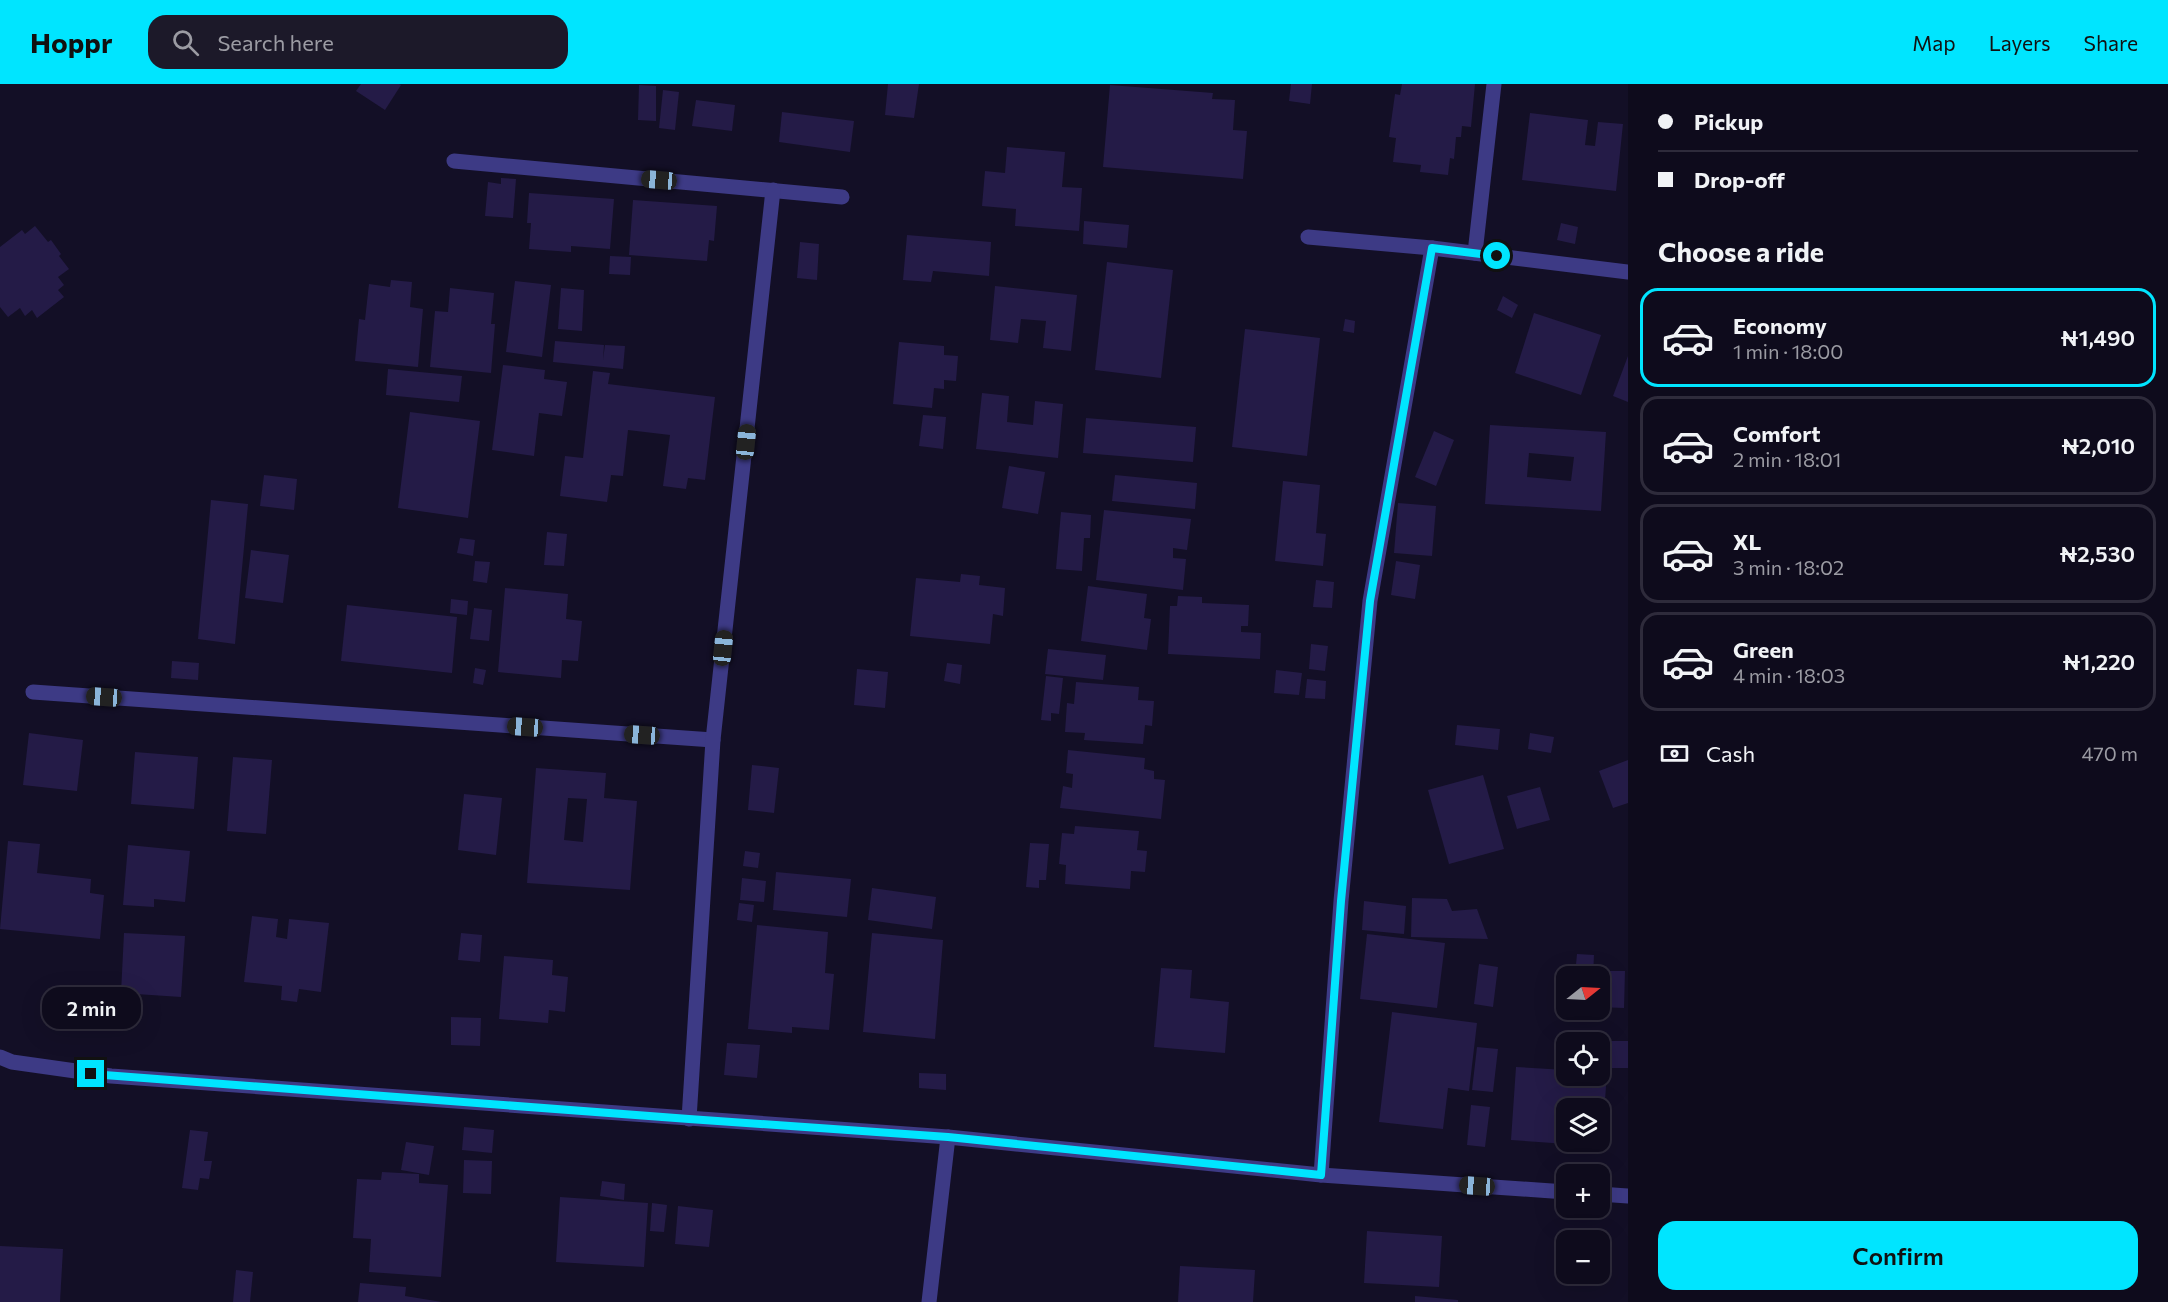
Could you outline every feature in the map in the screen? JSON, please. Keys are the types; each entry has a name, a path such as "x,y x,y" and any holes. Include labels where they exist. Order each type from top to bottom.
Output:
{"street":[{"path":"1476,254 1494,84"},
{"path":"454,161 842,196"},
{"path":"689,1119 713,740 773,190"},
{"path":"1308,237 1432,248 1628,272"},
{"path":"1321,1175 1341,901 1370,601 1432,248"},
{"path":"33,692 713,740"},
{"path":"0,1057 12,1062 111,1076 948,1137 1321,1175 1556,1191"},
{"path":"929,1302 948,1137"},
{"path":"1610,1195 1628,1196"}],"building":[{"path":"361,84 401,85 385,110 356,91"},
{"path":"888,84 919,84 914,118 885,115"},
{"path":"1291,84 1312,84 1310,104 1289,101"},
{"path":"1402,84 1475,84 1471,127 1462,126 1461,137 1456,137 1454,159 1450,158 1448,175 1420,172 1421,165 1393,162 1396,138 1389,137 1395,94 1400,95"},
{"path":"639,85 656,86 656,121 638,120"},
{"path":"1110,85 1213,93 1212,99 1235,100 1233,130 1247,131 1243,179 1103,167"},
{"path":"663,90 679,92 675,130 659,128"},
{"path":"696,100 735,105 732,131 692,126"},
{"path":"782,112 854,121 850,152 779,142"},
{"path":"1530,113 1588,120 1585,145 1595,146 1598,122 1623,124 1616,191 1522,180"},
{"path":"1007,147 1065,152 1062,187 1082,188 1079,231 1015,226 1016,209 982,206 985,171 1005,173"},
{"path":"501,178 516,179 513,218 485,216 488,182 501,184"},
{"path":"529,193 614,199 610,249 571,246 571,252 529,249 531,223 527,223"},
{"path":"633,200 717,206 714,241 709,240 707,261 629,255"},
{"path":"1084,221 1129,225 1127,248 1083,244"},
{"path":"1561,223 1578,227 1575,244 1557,240"},
{"path":"35,226 48,242 51,240 69,269 58,277 64,285 58,290 64,297 37,318 32,310 25,316 20,308 8,317 0,307 0,247 22,230 25,234"},
{"path":"907,235 991,242 989,276 933,271 931,282 903,280"},
{"path":"800,242 819,244 817,280 797,278"},
{"path":"610,256 631,257 630,275 609,274"},
{"path":"1107,262 1173,270 1161,378 1095,370"},
{"path":"391,280 412,282 410,307 423,309 418,367 355,361 359,319 365,320 369,284 390,287"},
{"path":"515,281 551,285 542,357 506,352"},
{"path":"995,286 1077,295 1071,351 1043,348 1046,321 1021,319 1018,343 990,340"},
{"path":"450,288 494,293 491,324 495,324 491,373 430,367 435,311 448,312"},
{"path":"561,288 584,290 582,331 558,329"},
{"path":"1503,296 1518,305 1512,318 1497,310"},
{"path":"1534,313 1601,335 1581,395 1515,373"},
{"path":"1345,319 1355,321 1354,333 1343,331"},
{"path":"1245,329 1320,338 1307,456 1232,447"},
{"path":"555,341 604,345 603,360 605,345 625,346 623,369 553,362"},
{"path":"899,342 944,346 944,355 958,356 956,381 944,380 944,389 934,388 932,408 893,404"},
{"path":"1628,356 1628,402 1613,396"},
{"path":"503,365 545,370 544,379 567,382 562,416 539,413 534,456 492,450"},
{"path":"388,369 462,376 459,402 386,395"},
{"path":"593,371 610,373 608,384 715,397 705,480 688,478 686,489 663,486 670,435 628,430 623,476 611,475 607,502 560,496 565,456 583,458"},
{"path":"982,393 1009,396 1007,422 1033,425 1035,401 1063,404 1058,458 976,449"},
{"path":"410,412 480,421 468,518 398,508"},
{"path":"923,415 946,417 943,449 919,446"},
{"path":"1086,418 1196,427 1193,462 1083,453"},
{"path":"1490,425 1606,432 1601,511 1485,504","holes":["1529,453 1574,457 1571,481 1527,477"]},
{"path":"1434,431 1454,440 1436,486 1415,477"},
{"path":"1009,466 1045,472 1038,514 1002,508"},
{"path":"264,475 297,479 294,510 260,506"},
{"path":"1115,475 1197,483 1195,509 1112,501"},
{"path":"1283,481 1320,485 1316,533 1326,534 1323,566 1275,561"},
{"path":"211,500 248,504 235,644 198,639"},
{"path":"1398,503 1436,506 1432,556 1394,553"},
{"path":"1104,510 1191,519 1187,550 1173,548 1173,558 1186,559 1183,590 1096,580"},
{"path":"1061,512 1091,515 1090,538 1084,538 1082,571 1056,569"},
{"path":"547,532 567,534 564,566 544,565"},
{"path":"460,538 475,540 473,556 457,553"},
{"path":"251,550 289,555 283,603 245,598"},
{"path":"475,561 490,562 487,583 473,581"},
{"path":"1396,561 1420,565 1415,599 1391,595"},
{"path":"961,574 980,576 979,585 1005,588 1003,616 993,614 990,644 910,636 916,578 960,582"},
{"path":"1316,580 1334,582 1332,608 1313,607"},
{"path":"1088,586 1147,594 1144,618 1151,619 1147,650 1081,641"},
{"path":"505,588 568,594 566,619 582,621 578,661 562,660 561,678 498,672"},
{"path":"1178,596 1202,597 1202,603 1249,605 1248,626 1241,626 1241,632 1261,633 1260,659 1168,654 1170,606 1177,606"},
{"path":"451,599 468,601 467,615 450,613"},
{"path":"347,605 457,617 452,673 341,661"},
{"path":"474,608 492,610 489,641 470,639"},
{"path":"1311,644 1328,646 1325,671 1309,669"},
{"path":"1048,649 1106,655 1103,680 1045,674"},
{"path":"172,661 199,663 198,680 171,678"},
{"path":"947,663 962,665 960,684 944,681"},
{"path":"475,668 486,670 483,685 473,683"},
{"path":"857,669 888,672 885,708 854,705"},
{"path":"1276,670 1302,673 1299,695 1274,693"},
{"path":"1046,676 1063,678 1059,714 1051,713 1051,721 1041,720"},
{"path":"1307,679 1326,681 1325,699 1305,698"},
{"path":"1076,682 1139,687 1138,700 1154,701 1152,726 1145,725 1143,744 1084,740 1085,733 1065,732 1067,703 1074,704"},
{"path":"1457,725 1500,729 1498,750 1455,745"},
{"path":"29,733 83,740 77,791 23,785"},
{"path":"1530,733 1554,737 1551,753 1528,749"},
{"path":"1068,750 1145,758 1144,769 1154,771 1154,779 1165,780 1161,819 1060,808 1063,786 1072,788 1073,774 1066,773"},
{"path":"135,752 198,757 194,809 131,804"},
{"path":"233,757 272,760 266,834 227,831"},
{"path":"1628,760 1628,803 1613,808 1599,771"},
{"path":"752,765 779,768 774,813 748,810"},
{"path":"536,768 606,773 604,798 637,801 630,890 527,883","holes":["568,798 587,799 583,842 564,840"]},
{"path":"1483,775 1504,849 1449,864 1428,790"},
{"path":"1540,787 1550,820 1517,829 1507,796"},
{"path":"464,794 502,798 496,855 458,850"},
{"path":"1075,826 1139,831 1137,850 1147,851 1145,872 1131,871 1130,889 1065,884 1066,865 1059,864 1062,833 1074,834"},
{"path":"8,841 40,844 37,873 91,879 90,893 104,895 100,939 0,929"},
{"path":"1030,843 1049,844 1046,880 1039,880 1039,888 1026,887"},
{"path":"128,845 190,851 185,902 154,899 154,907 123,905"},
{"path":"745,851 760,853 758,868 743,866"},
{"path":"776,872 851,879 847,917 773,910"},
{"path":"742,878 766,881 764,902 740,900"},
{"path":"872,888 936,897 932,929 868,920"},
{"path":"1412,898 1447,899 1452,911 1477,909 1488,939 1411,937"},
{"path":"1364,901 1406,906 1404,934 1362,930"},
{"path":"739,903 754,905 752,922 737,920"},
{"path":"252,916 278,919 276,937 287,939 289,919 329,923 321,992 299,989 297,1002 281,1000 282,986 244,982"},
{"path":"757,925 828,932 825,973 834,974 829,1030 792,1027 792,1033 748,1029"},
{"path":"124,933 185,936 181,997 121,993"},
{"path":"461,933 482,935 480,962 458,960"},
{"path":"872,933 943,940 935,1039 863,1032"},
{"path":"1367,934 1445,943 1437,1008 1360,999"},
{"path":"1577,954 1594,955 1593,966 1576,966"},
{"path":"504,956 553,960 552,975 568,977 565,1012 549,1010 548,1023 499,1019"},
{"path":"1479,964 1498,967 1493,1007 1474,1004"},
{"path":"1161,968 1192,970 1190,998 1229,1002 1225,1053 1154,1047"},
{"path":"1610,971 1625,971 1624,1008 1610,1007"},
{"path":"1392,1012 1477,1023 1469,1091 1448,1088 1443,1129 1379,1122"},
{"path":"451,1017 481,1018 480,1046 451,1045"},
{"path":"1610,1041 1628,1041 1628,1068 1610,1068"},
{"path":"727,1043 760,1045 757,1078 724,1075"},
{"path":"1477,1047 1498,1049 1493,1092 1472,1090"},
{"path":"1516,1067 1556,1069 1556,1086 1606,1086 1605,1098 1556,1098 1556,1143 1511,1140"},
{"path":"919,1073 946,1074 946,1090 919,1088"},
{"path":"1471,1105 1490,1107 1485,1147 1467,1145"},
{"path":"464,1127 494,1130 492,1153 462,1150"},
{"path":"190,1130 208,1132 204,1161 212,1161 209,1179 200,1178 198,1190 182,1188"},
{"path":"406,1142 434,1146 429,1175 401,1170"},
{"path":"464,1160 492,1161 491,1194 463,1193"},
{"path":"382,1172 419,1174 419,1183 448,1185 441,1277 369,1272 371,1239 353,1238 357,1179 381,1180"},
{"path":"602,1181 625,1184 624,1200 600,1196"},
{"path":"560,1197 648,1203 644,1267 556,1262"},
{"path":"652,1203 667,1205 664,1232 650,1231"},
{"path":"678,1206 713,1210 709,1247 675,1244"},
{"path":"1367,1231 1442,1236 1439,1287 1364,1283"},
{"path":"0,1246 63,1249 60,1302 0,1302"},
{"path":"1180,1266 1255,1270 1253,1302 1178,1302"},
{"path":"236,1270 253,1272 250,1302 233,1302"},
{"path":"360,1283 406,1287 405,1296 442,1302 358,1302"},
{"path":"1415,1296 1458,1300 1458,1302 1415,1302"}],"route":[{"path":"91,1074 948,1137 1321,1175 1341,901 1370,601 1432,248 1497,256"}]}
